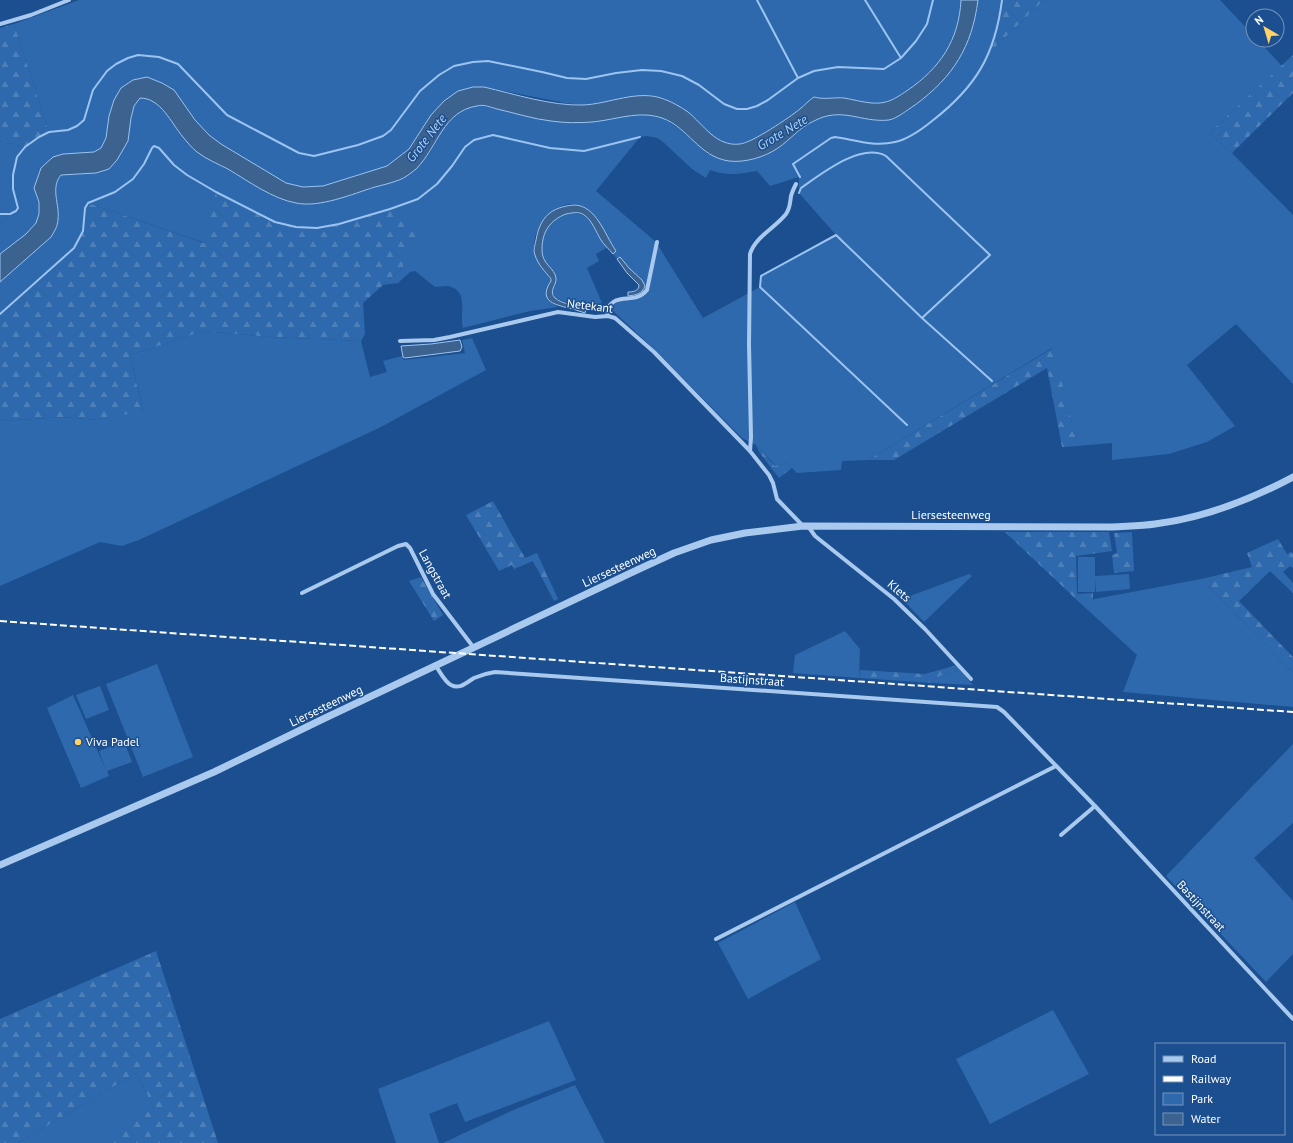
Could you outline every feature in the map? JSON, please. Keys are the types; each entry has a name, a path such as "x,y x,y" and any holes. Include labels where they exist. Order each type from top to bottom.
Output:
{"street":[{"path":"0,24 69,0"},
{"path":"750,451 749,264 752,250 761,238 786,214 789,208 791,195 796,184"},
{"path":"608,316 607,310 610,304 622,298 633,299 642,296 647,290 657,242"},
{"name":"Netekant","path":"400,341 434,340 558,312 595,317 608,316 615,318 654,352 750,451 769,475 773,483 777,499 805,526"},
{"name":"Liersesteenweg","path":"0,865 214,772 637,570 693,546 712,540 745,533 805,526 1112,527 1155,524 1190,517 1233,504 1253,497 1293,477"},
{"name":"Klets","path":"805,526 894,599 971,679"},
{"name":"Langstraat","path":"302,593 398,546 406,544 410,548 433,594 474,648"},
{"name":"Bastijnstraat","path":"436,666 451,685 459,687 465,685 473,679 495,672 997,707 1004,712 1095,806 1293,1019"},
{"path":"716,939 1056,766"},
{"path":"1061,835 1095,806"}],"green space":[{"path":"79,0 961,0 956,28 946,52 930,72 895,98 876,103 844,98 814,97 771,130 741,144 720,141 664,98 649,95 583,105 565,103 484,87 473,87 444,101 431,115 409,149 387,166 323,186 303,187 286,183 221,144 209,135 195,120 174,90 114,100 109,116 106,138 101,148 94,152 63,154 53,157 41,168 34,188 39,202 39,214 36,223 26,234 0,254 0,224 14,212 0,214 0,141 25,147 49,132 14,24"},
{"path":"978,0 1002,0 996,31 989,53 1044,0 1220,0 1245,27 1245,48 1265,48 1282,66 1209,133 1232,153 1293,215 1293,384 1236,324 1187,365 1235,426 1207,442 1169,454 1112,460 1112,443 1078,446 1052,348 868,460 842,461 841,470 797,473 787,463 776,466 756,445 742,438 654,349 611,309 616,303 623,299 637,295 644,288 620,257 617,259 613,254 616,251 593,214 583,207 573,204 563,206 553,211 539,228 535,239 535,255 551,281 546,293 548,299 558,307 530,311 463,328 462,299 457,290 448,286 435,287 415,271 410,272 398,283 383,285 402,268 339,224 317,228 296,227 275,222 205,243 88,203 85,208 83,231 74,248 0,314 0,282 51,237 56,192 55,184 61,175 96,173 109,169 131,118 134,105 140,98 148,98 155,102 167,114 181,134 196,151 225,168 316,203 400,180 415,170 430,152 446,124 461,110 480,105 552,121 644,114 663,118 680,129 708,154 752,159 777,149 812,121 827,115 841,114 873,120 905,112 977,12","holes":["647,136 657,138 692,169 706,178 710,170 733,174 757,171 770,186 799,177 799,193 836,235 761,276 760,287 703,318 656,242 596,191 640,137"]},
{"path":"1002,0 1044,0 988,54 996,31"},
{"path":"14,24 49,132 25,147 0,141 0,28"},
{"path":"1293,55 1293,93 1232,153 1209,133"},
{"path":"216,192 259,214 288,226 318,228 332,226 390,209 418,231 402,268 363,303 365,334 361,341 271,337 204,331 130,355 143,411 97,420 64,417 0,421 0,314 74,248 83,231 85,208 88,203 204,243"},
{"path":"16,211 0,224 0,214 10,214"},
{"path":"571,213 586,217 599,237 608,247 596,254 599,261 587,268 602,303 586,309 555,298 552,291 556,276 543,258 541,248 546,231 552,221 565,214"},
{"path":"204,331 271,337 361,341 370,377 387,372 383,361 402,356 404,360 465,353 462,340 472,338 486,370 381,427 139,540 122,546 100,542 0,586 0,421 64,417 97,420 143,410 130,355"},
{"path":"1053,348 1078,446 1062,447 1047,368 894,460 868,460"},
{"path":"756,445 775,466 787,463 792,468 779,478 759,452"},
{"path":"493,501 525,558 537,553 558,599 554,601 533,561 514,569 512,565 499,571 466,515"},
{"path":"1005,532 1109,532 1112,551 1076,556 1077,594 1093,593 1093,600 1079,602"},
{"path":"1132,532 1134,571 1114,573 1112,555 1117,553 1114,533"},
{"path":"1278,539 1287,554 1291,552 1293,554 1293,568 1290,566 1283,572 1293,583 1293,593 1270,571 1239,601 1293,657 1293,672 1201,579 1252,567 1247,553"},
{"path":"1078,557 1095,557 1095,576 1129,574 1130,589 1096,592 1095,579 1095,592 1078,592"},
{"path":"969,574 972,576 924,622 902,599"},
{"path":"421,577 443,615 434,621 409,581"},
{"path":"1201,579 1293,672 1293,707 1123,692 1137,655 1079,602"},
{"path":"845,631 860,649 859,678 793,673 795,655"},
{"path":"157,664 193,757 143,777 106,684"},
{"path":"956,665 973,685 933,683 934,678 957,671 954,666"},
{"path":"954,666 957,671 934,678 933,683 859,678 860,670 925,674"},
{"name":"Viva Padel","path":"100,686 109,710 86,719 76,695"},
{"name":"Viva Padel","path":"73,695 106,770 99,751 124,741 132,762 107,771 109,776 81,788 47,708"},
{"path":"1293,744 1293,823 1254,858 1293,901 1293,954 1266,982 1166,876"},
{"path":"795,902 821,959 748,999 718,943"},
{"path":"156,951 218,1143 107,1143 103,1141 154,1108 136,1073 18,1143 0,1143 0,1019"},
{"path":"1053,1010 1089,1074 990,1124 956,1059"},
{"path":"549,1021 576,1080 465,1122 457,1103 429,1114 439,1143 396,1143 378,1089"},
{"path":"136,1073 154,1108 104,1141 107,1143 18,1143"},
{"path":"575,1085 605,1143 443,1143 511,1111"}],"water":[{"name":"Grote Nete","path":"961,0 978,0 971,32 965,46 950,72 915,105 899,116 889,120 843,115 824,117 804,127 773,151 755,159 742,161 729,161 710,154 671,122 653,116 636,115 601,121 577,123 556,122 479,105 466,109 456,115 442,131 424,160 416,169 403,178 336,200 315,204 305,204 278,198 201,155 188,143 160,107 154,102 140,98 134,106 128,141 117,160 109,169 96,173 61,175 56,185 58,222 51,237 0,282 0,254 26,234 36,223 39,214 39,202 34,188 41,168 53,157 63,154 94,152 101,148 106,138 109,116 114,100 121,88 133,80 147,77 174,90 195,120 209,135 221,144 286,183 303,187 323,186 387,166 409,149 431,115 444,101 458,91 473,87 484,87 533,99 571,105 593,104 634,96 654,96 667,100 688,112 717,139 732,144 746,143 762,135 795,113 814,97 844,98 871,103 880,103 895,98 930,72 946,52 956,28"},
{"path":"574,205 582,206 594,215 616,251 613,254 602,242 594,226 587,217 580,213 566,214 560,217 551,223 545,232 542,243 542,254 556,278 552,293 557,300 561,302 586,309 585,313 560,306 547,298 547,288 551,279 538,262 534,251 540,225 544,219 559,208"},
{"path":"620,257 642,280 645,286 638,294 628,296 628,292 637,290 639,285 627,273 617,259"},
{"path":"460,340 462,347 460,351 405,358 403,357 401,346"}],"waterway":[{"path":"757,0 798,78 814,71 838,67 884,69 901,58"},
{"path":"865,0 901,58 916,41 927,24 933,0"},
{"path":"800,177 793,164 831,138 835,137 880,144 895,142 915,134 947,108 961,95 981,68 994,37 999,20 1002,0"},
{"path":"0,214 10,214 18,208 13,189 13,175 17,157 25,147 49,132 68,130 77,126 84,120 93,90 107,71 116,64 138,55 159,57 178,64 227,115 299,153 314,156 358,145 383,136 391,130 420,91 439,75 454,66 473,62 488,61 567,78 586,79 642,70 661,71 682,76 699,85 724,104 737,109 747,109 757,106 768,100 798,78"},
{"path":"0,314 74,248 83,231 85,208 88,203 115,192 133,179 144,164 154,146 159,148 174,165 187,175 216,192 275,222 296,227 317,228 339,224 418,199 437,184 465,147 474,140 493,135 550,148 584,151 640,137"},
{"path":"799,193 801,188 819,175 853,156 865,153 876,153 886,156 990,255 922,318"},
{"path":"907,425 760,287 761,276 836,235 922,318 992,381"}],"railway":[{"path":"0,621 1293,712"}],"place":[{"name":"Viva Padel","path":"78,742"}]}
